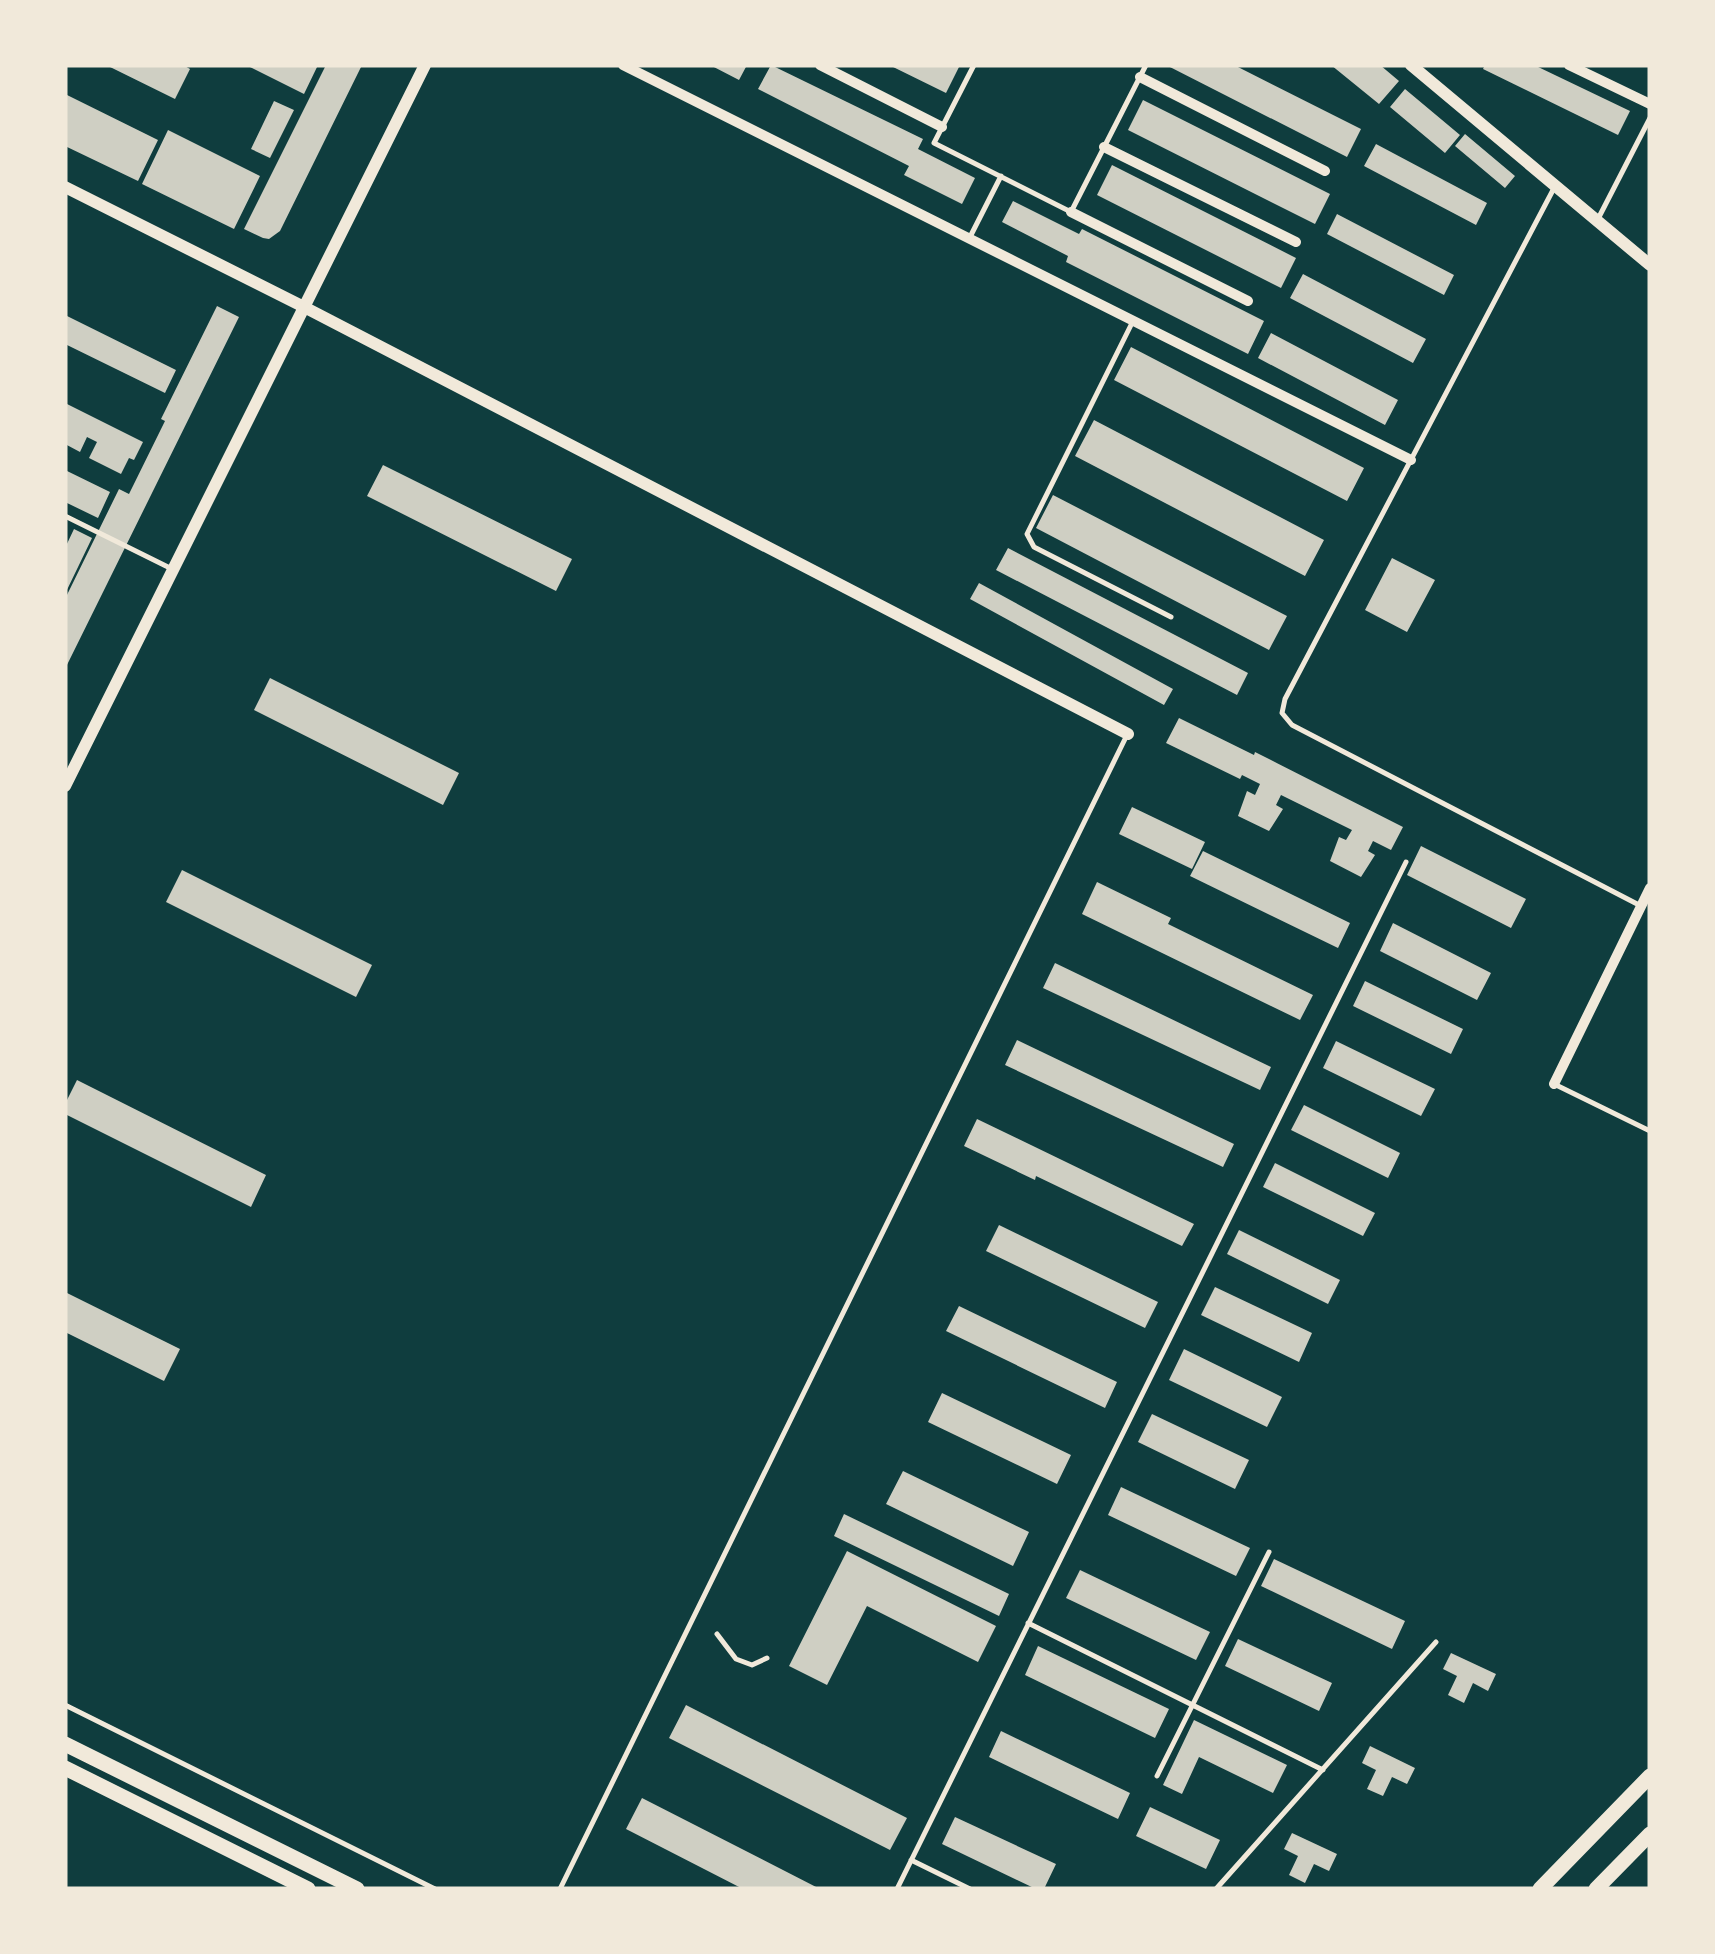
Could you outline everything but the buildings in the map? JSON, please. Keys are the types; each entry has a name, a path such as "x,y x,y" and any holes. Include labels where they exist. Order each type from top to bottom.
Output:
{"main road":[{"path":"65,1744 357,1889"},
{"path":"65,1768 308,1889"},
{"path":"1540,1889 1650,1776"},
{"path":"1596,1889 1650,1834"}],"street":[{"path":"65,786 425,65"},
{"path":"623,65 1411,460"},
{"path":"820,65 942,127"},
{"path":"1411,65 1650,265"},
{"path":"1569,65 1650,104"},
{"path":"1140,77 1325,171"},
{"path":"1104,147 1296,242"},
{"path":"65,187 1128,734"},
{"path":"1071,212 1248,301"},
{"path":"1554,1084 1650,888"}],"lane":[{"path":"974,65 934,143 1071,212 1146,65"},
{"path":"1596,221 1650,118"},
{"path":"970,239 1001,176"},
{"path":"1555,187 1284,700 1282,713 1292,724 1642,906"},
{"path":"1133,321 1027,534 1034,547 1171,617"},
{"path":"65,516 173,570"},
{"path":"560,1889 1128,734"},
{"path":"896,1889 1406,862"},
{"path":"1554,1084 1650,1131"},
{"path":"1158,1776 1269,1552"},
{"path":"1028,1624 1323,1770"},
{"path":"717,1634 736,1659 752,1665 767,1658"},
{"path":"1216,1889 1436,1642"},
{"path":"65,1705 435,1889"},
{"path":"911,1860 970,1889"}]}
